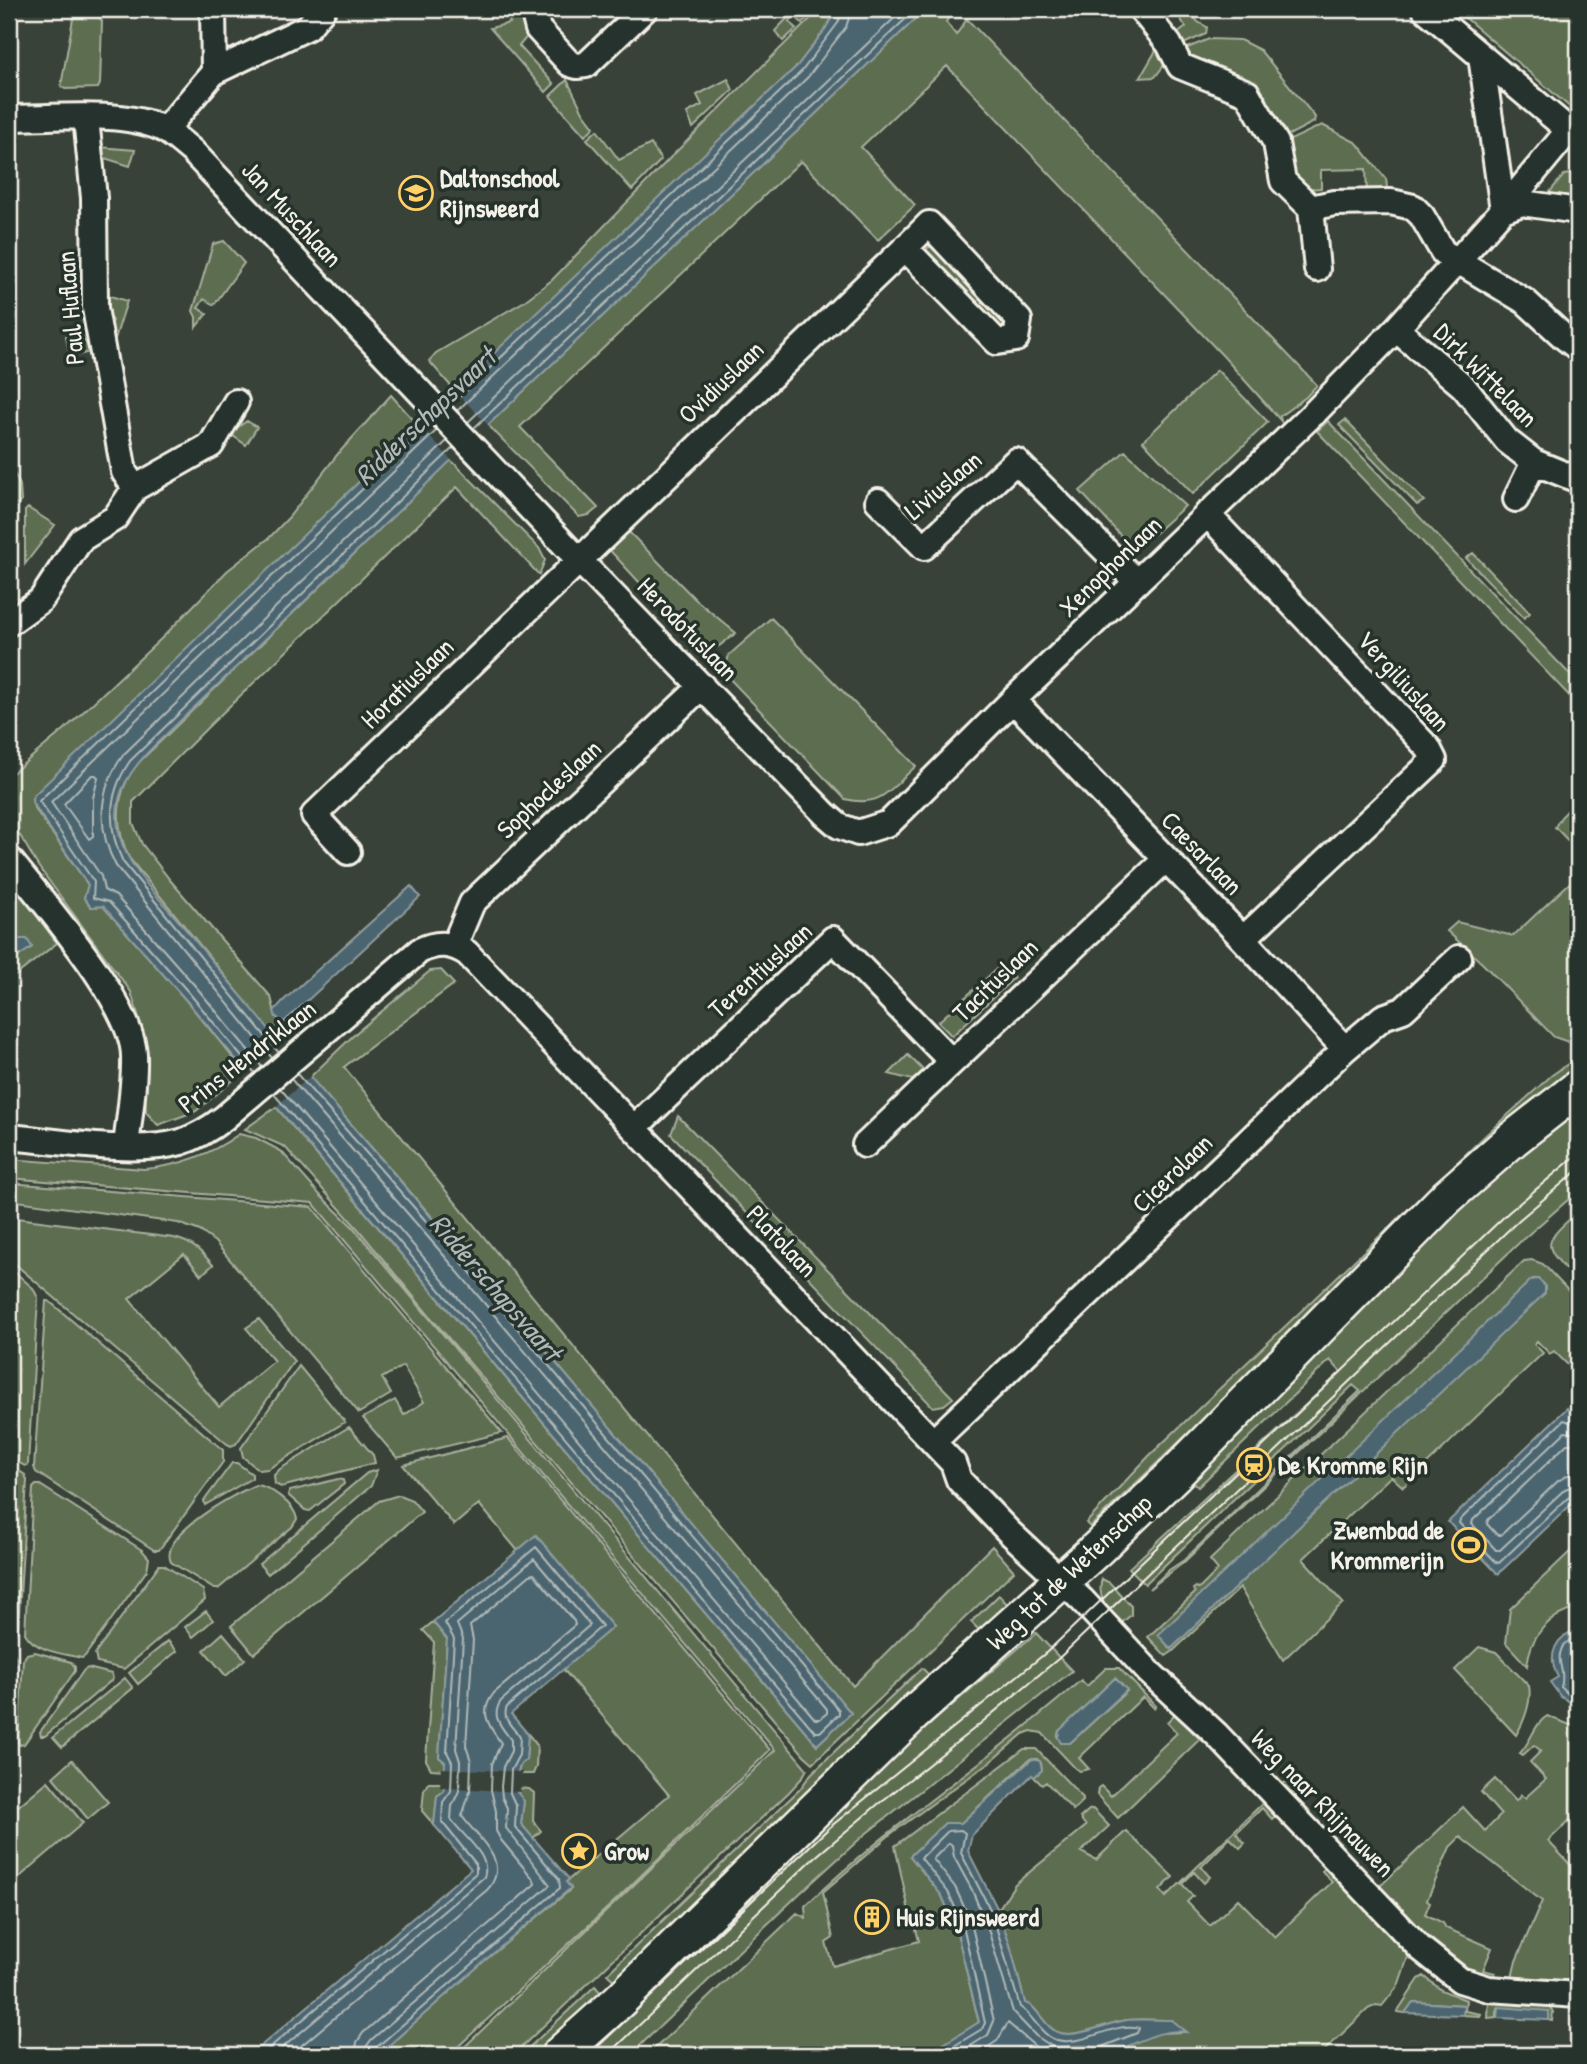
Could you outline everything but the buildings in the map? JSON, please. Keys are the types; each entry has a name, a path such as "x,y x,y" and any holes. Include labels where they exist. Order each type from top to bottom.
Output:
{"main road":[{"name":"Weg tot de Wetenschap","path":"559,2055 628,1992 913,1714 1175,1474 1447,1197 1513,1139 1578,1088"}],"street":[{"path":"213,9 214,72"},
{"path":"165,130 214,72 308,27 324,9"},
{"path":"534,13 538,29 570,64 578,66 586,65 645,9"},
{"path":"1141,9 1169,44 1180,66 1247,93 1276,144 1283,181 1311,208 1317,269"},
{"path":"1425,9 1573,134"},
{"path":"1481,56 1503,210 1522,203 1578,211"},
{"name":"Jan Muschlaan","path":"9,118 121,118 147,122 165,130 192,151 482,456"},
{"name":"Paul Huflaan","path":"86,118 94,198 95,308 124,472 135,488"},
{"name":"Xenophonlaan","path":"858,832 889,823 1013,700 1317,410 1396,329 1450,258 1503,210 1573,134"},
{"path":"1311,208 1334,203 1391,202 1413,207 1450,258 1526,302 1578,348"},
{"name":"Ovidiuslaan","path":"578,559 929,224 1018,320 1016,339 997,342 905,248"},
{"name":"Dirk Wittelaan","path":"1396,329 1463,386 1507,441 1534,462 1578,480"},
{"path":"9,624 41,600 81,539 115,518 135,488 211,445 236,402"},
{"name":"Herodotuslaan","path":"482,456 825,814 839,826 858,832"},
{"name":"Liviuslaan","path":"877,501 924,547 1017,461 1137,582"},
{"name":"Dirk Wittelaan","path":"1516,499 1534,462"},
{"name":"Vergiliuslaan","path":"1207,514 1428,748 1434,760 1243,939"},
{"name":"Horatiuslaan","path":"348,852 314,816 578,559"},
{"name":"Sophocleslaan","path":"454,946 472,903 702,686"},
{"name":"Caesarlaan","path":"1013,700 1345,1049"},
{"path":"9,859 106,985 123,1015 135,1054 126,1147"},
{"name":"Tacituslaan","path":"865,1145 1166,859"},
{"name":"Terentiuslaan","path":"634,1128 833,939 952,1062"},
{"name":"Prins Hendriklaan","path":"9,1137 126,1147 155,1147 182,1142 210,1128 246,1100 419,951 436,944 454,946"},
{"name":"Platolaan","path":"454,946 467,953 953,1463 959,1480 1061,1581"},
{"name":"Cicerolaan","path":"933,1442 1345,1049 1383,1017 1403,1010 1459,958"},
{"name":"Weg naar Rhijnauwen","path":"1061,1581 1150,1673 1216,1734 1420,1948 1460,1980 1489,1989 1578,1994"}],"green space":[{"path":"80,9 97,9 102,21 100,84 98,88 65,89 61,86 73,19"},
{"path":"796,9 801,9 808,17 802,23 795,16 789,21 796,29 783,41 775,31"},
{"path":"820,9 837,9 797,66 456,392 429,361 436,353 523,302 552,280"},
{"path":"926,9 954,9 946,22 956,35 967,19 1317,385 1306,397 1280,416 1281,421 1224,357 947,66 861,147 915,205 878,240 801,161 520,427 598,508 589,515 579,517 488,425"},
{"path":"1173,9 1188,9 1198,22 1207,27 1206,34 1181,45 1172,38 1186,27"},
{"path":"1455,9 1578,9 1578,114"},
{"path":"530,14 531,32 519,46 554,84 546,92 490,28 510,23 509,19"},
{"path":"1209,39 1240,40 1260,50 1315,117 1314,122 1289,135 1285,134 1263,93 1253,82 1194,65 1185,49"},
{"path":"1158,47 1168,60 1155,77 1140,78"},
{"path":"728,79 733,90 693,128 687,113 702,105 697,95"},
{"path":"567,80 594,127 585,136 550,96"},
{"path":"1322,125 1357,143 1386,179 1388,196 1367,194 1366,169 1321,170 1321,188 1312,188 1299,182 1291,170 1283,146"},
{"path":"597,130 619,160 651,144 661,160 632,190 587,139"},
{"path":"98,147 135,150 130,166 98,156"},
{"path":"1578,173 1578,198 1548,194 1564,175"},
{"path":"224,241 244,263 214,305 204,299 198,308 207,314 196,327 193,311 213,244"},
{"path":"936,246 1005,315 1005,324 999,328 925,254 927,248"},
{"path":"107,295 127,301 115,339 108,337"},
{"path":"81,333 90,352 70,357 66,337"},
{"path":"1217,370 1268,422 1193,494 1143,441"},
{"path":"391,395 418,425 32,798 34,807 88,885 84,898 91,907 103,906 244,1071 196,1111 158,1125 146,1112 144,1042 131,992 38,866 21,837 9,825 9,776 65,729 164,636 227,571 269,538 289,517 337,455"},
{"path":"1345,420 1424,501 1417,505 1339,425"},
{"path":"247,421 257,427 246,445 229,433"},
{"path":"1328,421 1578,683 1578,705 1317,431"},
{"path":"1125,451 1185,506 1139,547 1130,546 1080,491"},
{"path":"451,460 539,548 545,560 539,575 457,487 133,802 133,823 142,844 271,997 276,1017 292,1027 278,1041 129,858 119,822 120,800 135,766"},
{"path":"9,463 20,485 21,501 9,505"},
{"path":"28,508 55,525 25,564 25,511"},
{"path":"624,527 695,599 736,633 719,646 708,650 697,645 605,545"},
{"path":"1473,553 1530,613 1524,618 1466,558"},
{"path":"771,618 916,766 877,799 845,799 724,673 729,655"},
{"path":"1578,800 1578,851 1555,827"},
{"path":"1578,875 1577,1045 1554,1037 1447,931 1457,922 1513,936"},
{"path":"9,878 57,943 15,976 9,977 9,963 32,947 14,939 9,933"},
{"path":"1002,964 1014,978 952,1036 938,1022"},
{"path":"441,970 454,984 344,1067 853,1686 992,1546 1014,1571 813,1763 359,1230 285,1147 245,1129 276,1107 817,1745 851,1713 459,1248 310,1077 357,1032 430,971"},
{"path":"908,1055 923,1070 919,1076 912,1080 889,1074"},
{"path":"1578,1057 1578,1075 1485,1150 1090,1527 1086,1523 1149,1456 1490,1131 1552,1075"},
{"path":"1578,1101 1578,1191 1521,1241 1183,1563 1149,1589 1184,1560 1360,1391 1353,1385 1145,1584 1129,1568 1341,1372 1330,1360 1198,1487 1188,1477 1323,1334"},
{"path":"678,1116 953,1398 944,1405 933,1407 671,1134"},
{"path":"239,1134 256,1138 281,1151 353,1227 807,1769 789,1792 513,2055 456,2055 775,1750 313,1203 9,1178 9,1159 144,1169 194,1158"},
{"path":"9,1183 312,1207 502,1433 397,1458 363,1418 395,1400 404,1415 424,1402 403,1366 382,1378 391,1394 359,1413 215,1242 200,1231 178,1223 9,1200"},
{"path":"1578,1212 1578,1236 1573,1240 1572,1246 1578,1255 1578,1283 1558,1261 1550,1246 1556,1233"},
{"path":"9,1217 174,1238 191,1245 205,1256 213,1265 201,1275 184,1254 129,1299 219,1407 274,1361 246,1328 259,1319 294,1361 236,1444 227,1444 9,1259"},
{"path":"1532,1260 1543,1264 1578,1301 1578,1375 1554,1351 1550,1354 1537,1341 1534,1344 1543,1353 1403,1487 1391,1476 1303,1559 1343,1603 1283,1660 1240,1588 1166,1656 1148,1637 1195,1593 1193,1589 1199,1589 1218,1570 1210,1560 1524,1261","holes":["1533,1279 1544,1284 1170,1648 1159,1635"]},
{"path":"9,1267 33,1288 38,1298 28,1464 25,1466 9,1457"},
{"path":"46,1301 223,1450 223,1462 159,1550 154,1550 36,1472 34,1467"},
{"path":"299,1366 345,1422 268,1469 259,1470 243,1457 241,1448"},
{"path":"349,1427 373,1455 375,1463 281,1487 275,1484 274,1475 280,1469"},
{"path":"508,1438 770,1750 616,1900 449,2055 378,2055 571,1889 566,1882 669,1795 563,1669 613,1627 535,1536 518,1551 479,1504 454,1525 403,1465"},
{"path":"232,1463 237,1463 252,1474 252,1478 205,1505 204,1501"},
{"path":"9,1464 25,1475 27,1480 18,1630 9,1637"},
{"path":"377,1470 371,1486 268,1574 259,1564 367,1473"},
{"path":"343,1480 344,1484 310,1511 305,1510 288,1495 290,1491"},
{"path":"36,1485 142,1550 149,1558 147,1570 82,1658 42,1648 25,1633 33,1488"},
{"path":"256,1485 275,1493 287,1502 297,1519 292,1527 218,1589 171,1562 170,1551 187,1528 216,1506"},
{"path":"399,1495 412,1500 422,1512 254,1654 231,1626 379,1501"},
{"path":"1578,1544 1578,1608 1558,1616 1542,1628 1532,1645 1527,1666 1506,1643 1510,1609"},
{"path":"159,1565 164,1565 203,1590 205,1600 124,1669 97,1663 95,1654"},
{"path":"1102,1579 1110,1583 1131,1606 1131,1615 1119,1625 1102,1598"},
{"path":"999,1595 1008,1605 980,1631 971,1622"},
{"path":"206,1611 213,1620 193,1637 185,1627"},
{"path":"433,1622 447,1639 439,1757 445,1762 445,1770 431,1769 426,1760 434,1642 423,1630"},
{"path":"223,1633 245,1659 226,1676 204,1650"},
{"path":"1036,1633 1072,1671 863,1836 630,2055 574,2055 900,1750"},
{"path":"168,1641 177,1651 138,1684 129,1673"},
{"path":"9,1647 16,1657 9,1765"},
{"path":"1479,1647 1496,1652 1529,1686 1527,1711 1516,1735 1455,1670"},
{"path":"35,1652 71,1662 75,1671 24,1744 20,1745 18,1742 23,1660 27,1654"},
{"path":"88,1668 112,1674 113,1679 45,1736 41,1736 40,1732"},
{"path":"922,1668 932,1678 619,1985 607,1974 800,1789 811,1774"},
{"path":"1106,1668 1119,1668 1156,1706 1154,1708 1143,1697 1079,1758 1089,1769 1080,1771 1042,1733 1031,1731 1023,1734 990,1762 892,1833 823,1892 833,1938 826,1943 833,1966 919,1941 915,1925 912,1925 895,1846 1024,1749 1036,1749 1083,1798 1073,1810 1046,1782 1042,1785 1034,1777 1042,1770 1041,1763 1037,1759 1030,1759 961,1823 945,1823 910,1856 942,1896 956,1928 979,2023 926,2055 648,2055 797,1913 806,1918 805,1906 872,1847 1081,1680 1087,1686","holes":["1115,1678 1127,1691 1070,1743 1062,1743 1057,1736 1059,1731"]},
{"path":"125,1678 133,1688 62,1747 53,1737"},
{"path":"1175,1714 1200,1739 1118,1818 1097,1795 1098,1788 1101,1786 1111,1796 1177,1733 1167,1722"},
{"path":"1547,1716 1578,1728 1578,1812 1548,1841 1578,1873 1578,1985 1511,1982 1516,1961 1542,1901 1460,1837 1450,1847 1427,1900 1430,1902 1425,1914 1443,1923 1446,1928 1492,1948 1483,1970 1495,1973 1494,1977 1469,1971 1440,1952 1378,1888 1463,1807 1485,1831 1501,1815 1481,1792 1495,1779 1516,1801 1521,1795 1525,1798 1546,1779 1530,1762 1541,1751 1534,1745 1523,1755 1520,1753"},
{"path":"528,1734 537,1745 536,1767 533,1774 518,1774 520,1765 526,1760"},
{"path":"72,1760 108,1802 88,1819 53,1777"},
{"path":"1295,1773 1307,1786 1291,1801 1278,1789"},
{"path":"48,1781 83,1823 9,1886 9,1814"},
{"path":"428,1783 444,1783 444,1791 437,1796 434,1825 422,1811 424,1790"},
{"path":"517,1788 529,1789 534,1793 533,1821 541,1831 533,1838 521,1824 524,1801"},
{"path":"1267,1799 1279,1812 1272,1819 1262,1808 1236,1833 1245,1843 1240,1848 1230,1838 1201,1867 1210,1877 1204,1883 1194,1872 1182,1884 1193,1896 1187,1902 1210,1926 1238,1899 1275,1937 1332,1882 1322,1871 1329,1864 1409,1954 1398,1986 1382,2006 1376,2005 1368,2009 1320,2055 1099,2055 1157,2033 1184,2032 1171,2020 1127,2020 1064,2034 1052,2029 1034,2008 1025,2003 998,1910 1015,1884 1086,1826 1080,1818 1089,1810 1093,1809 1109,1826 1081,1852 1096,1860 1126,1831 1173,1877 1160,1890 1166,1897"},
{"path":"1424,1976 1441,1990 1466,2000 1465,2011 1481,2014 1480,2016 1463,2015 1464,2005 1413,2002 1405,2013 1397,2012 1419,1979"},
{"path":"595,1986 605,1998 543,2055 521,2055"},
{"path":"1489,1997 1546,2001 1553,2012 1552,2021 1497,2008 1497,2017 1488,2018"}],"water":[{"path":"837,9 926,9 154,746 127,779 118,804 117,817 128,857 152,890 539,1342 851,1713 817,1745 185,999 103,906 91,907 84,898 88,885 32,802 34,795 418,425 797,66"},
{"path":"411,886 420,897 284,1022 276,1017 274,1011 283,1001"},
{"path":"9,933 14,939 27,939 32,947 9,963"},
{"path":"1538,1279 1545,1286 1545,1293 1171,1649 1158,1635 1531,1280"},
{"path":"1567,1408 1578,1420 1578,1498 1498,1574 1448,1522"},
{"path":"536,1535 613,1627 511,1714 528,1734 526,1760 518,1770 517,1779 517,1792 524,1801 521,1824 569,1879 566,1882 571,1888 378,2055 250,2055 471,1869 434,1825 437,1796 444,1791 445,1762 439,1757 447,1639 433,1622"},
{"path":"1578,1629 1578,1636 1568,1640 1578,1639 1578,1706 1561,1697 1550,1682 1558,1677 1553,1661 1555,1647 1564,1636"},
{"path":"1115,1678 1127,1690 1070,1743 1061,1743 1058,1738 1059,1731"},
{"path":"1032,1759 1040,1761 1042,1770 1034,1777 1032,1775 972,1835 968,1851 998,1910 1025,2003 1034,2008 1052,2029 1064,2034 1127,2020 1171,2020 1186,2032 1162,2033 1097,2055 926,2055 979,2022 956,1928 942,1896 910,1856 945,1823 961,1823"},
{"path":"1413,2002 1464,2005 1463,2015 1405,2013"},
{"path":"1499,2007 1549,2011 1549,2020 1498,2018"}],"pier":[{"path":"453,389 490,427 453,462 416,422"},
{"path":"280,1039 312,1075 273,1109 241,1073"},
{"path":"441,1768 522,1772 520,1792 440,1787"}],"tram line":[{"path":"589,2055 830,1827 1047,1652 1509,1212 1578,1154"},
{"path":"608,2055 813,1859 1058,1659 1519,1220 1578,1170"}],"place":[{"name":"Daltonschool Rijnsweerd","path":"416,193"},
{"name":"De Kromme Rijn","path":"1254,1465"},
{"name":"Zwembad de Krommerijn","path":"1469,1545"},
{"name":"Grow","path":"579,1851"},
{"name":"Huis Rijnsweerd","path":"872,1917"}],"water label":[{"name":"Ridderschapsvaart","path":"425,416"},
{"name":"Ridderschapsvaart","path":"496,1287"}]}
